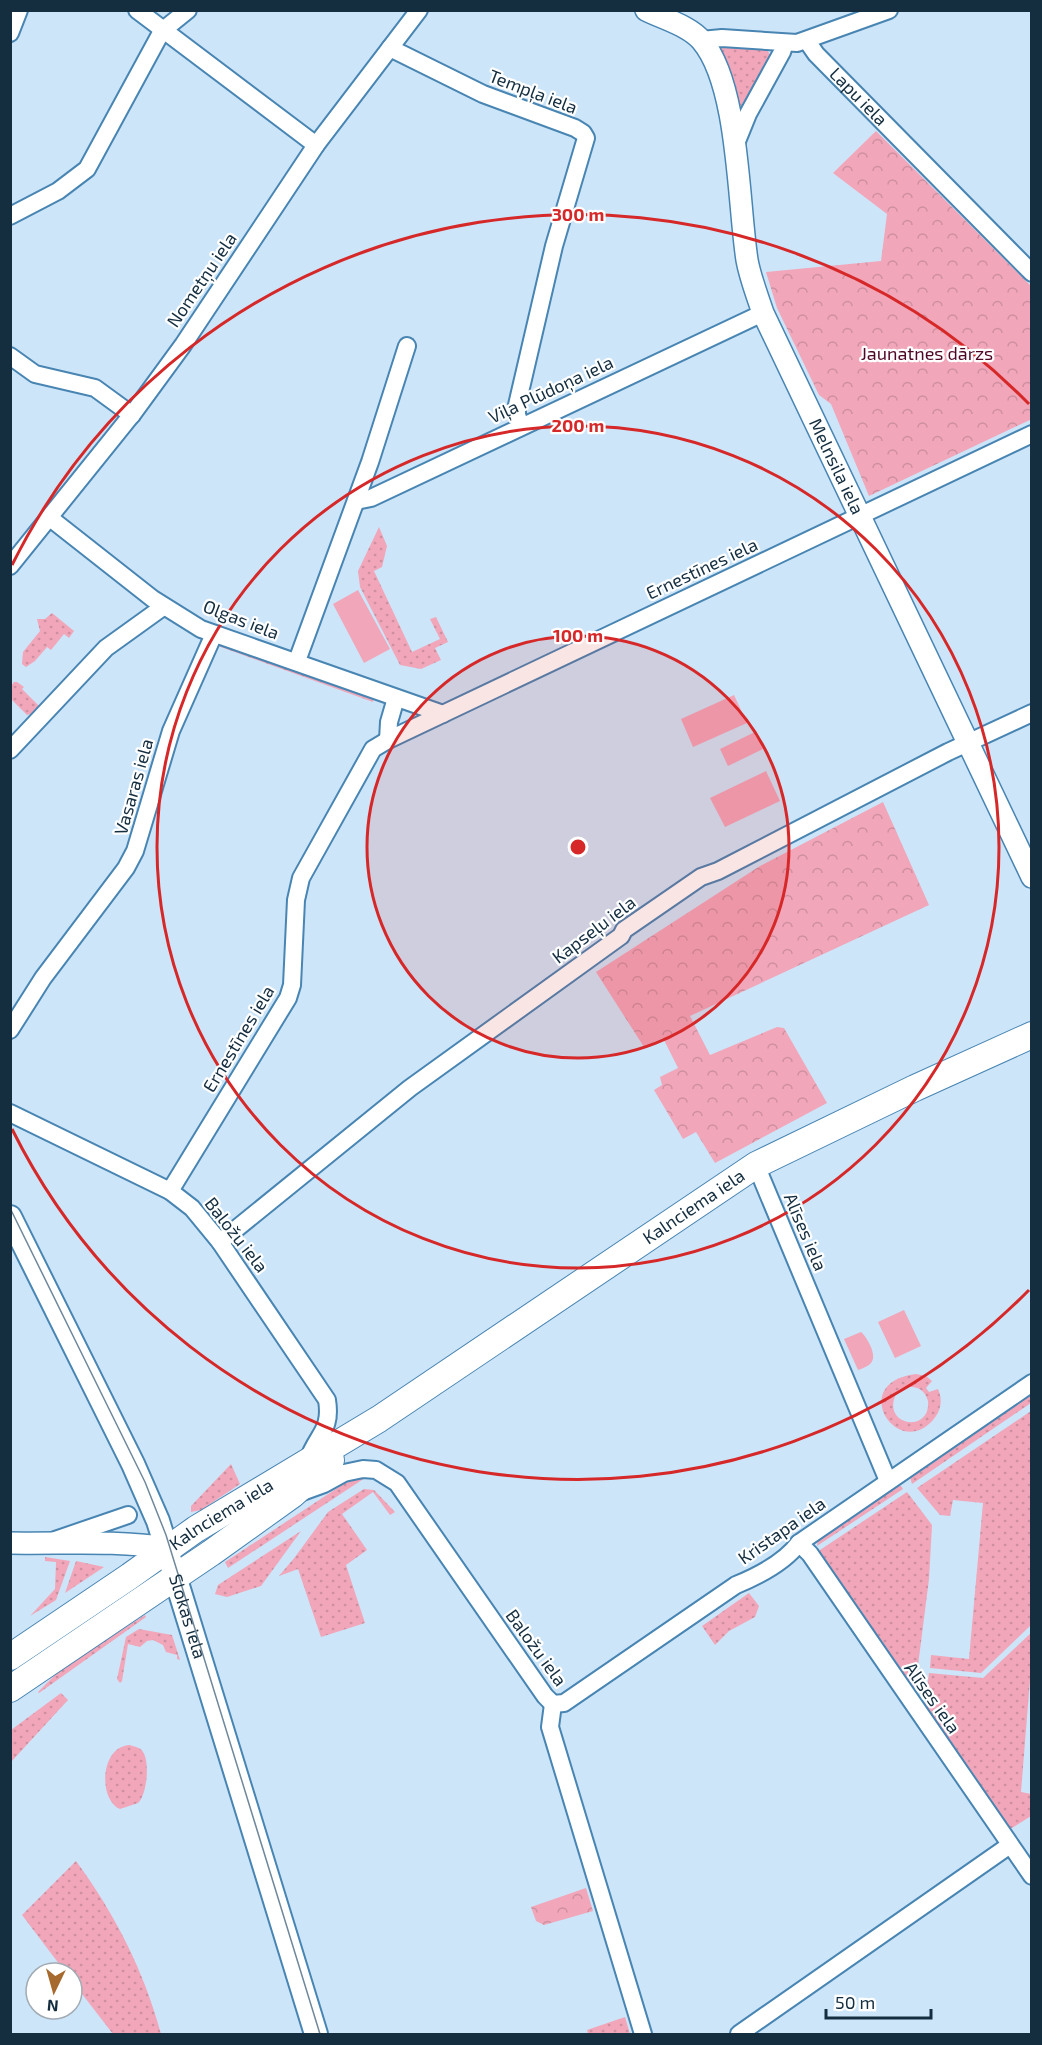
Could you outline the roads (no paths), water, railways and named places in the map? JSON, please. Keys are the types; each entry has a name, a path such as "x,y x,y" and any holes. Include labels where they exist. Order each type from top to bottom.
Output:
{"main road":[{"name":"Kalnciema iela","path":"167,1548 308,1460 379,1419 756,1165 915,1088 1032,1035"},
{"name":"Slokas iela","path":"10,1217 142,1483 167,1548 316,2034"},
{"name":"Kalnciema iela","path":"10,1689 212,1553 292,1495 379,1419"},
{"path":"10,1657 130,1576 167,1548"}],"street":[{"path":"10,33 19,10"},
{"path":"137,10 316,145"},
{"path":"10,216 58,191 87,169 162,31 188,10"},
{"name":"Nometņu iela","path":"10,566 132,416 183,345 316,145 419,10"},
{"path":"646,10 682,27 701,40 722,38 785,43 807,41 889,10"},
{"name":"Melnsila iela","path":"701,40 711,53 722,80 728,104 748,262 762,313 1032,877"},
{"name":"Lapu iela","path":"807,41 823,62 1032,273"},
{"path":"734,147 748,114 785,43"},
{"name":"Tempļa iela","path":"390,48 483,94 575,128 586,138 554,246 517,405 517,415 521,426"},
{"name":"Viļa Plūdoņa iela","path":"356,501 372,498 762,313"},
{"path":"297,661 356,501 407,346"},
{"path":"10,356 35,374 95,388 132,416"},
{"name":"Ernestīnes iela","path":"170,1191 288,998 292,985 296,900 301,878 373,749 1032,434"},
{"name":"Olgas iela","path":"50,518 163,606 201,629 443,714"},
{"path":"10,750 106,648 163,606"},
{"name":"Vasaras iela","path":"10,1030 44,978 126,868 135,851 178,711 214,634"},
{"path":"388,740 389,722 396,698"},
{"name":"Kapseļu iela","path":"220,1242 410,1088 621,936 624,930 700,877 718,871 967,743 1032,713"},
{"name":"Baložu iela","path":"14,1119 170,1191 192,1208 220,1242 327,1400 329,1416 327,1426 312,1447 308,1460"},
{"name":"Alīses iela","path":"756,1165 888,1481"},
{"name":"Kristapa iela","path":"553,1704 564,1703 736,1585 753,1579 791,1554 798,1543 1032,1383"},
{"name":"Baložu iela","path":"292,1495 324,1485 344,1473 363,1470 376,1470 397,1483 545,1696 553,1704 550,1727 643,2034"},
{"path":"50,1542 128,1515"},
{"name":"Kalnciema iela","path":"10,1543 137,1544 167,1548"},
{"name":"Alīses iela","path":"798,1543 810,1554 1032,1876"},
{"path":"739,2034 1010,1845"}],"tram line":[{"path":"10,1208 145,1482 166,1535 320,2034"}],"park label":[{"name":"Jaunatnes dārzs","path":"927,354"}]}
